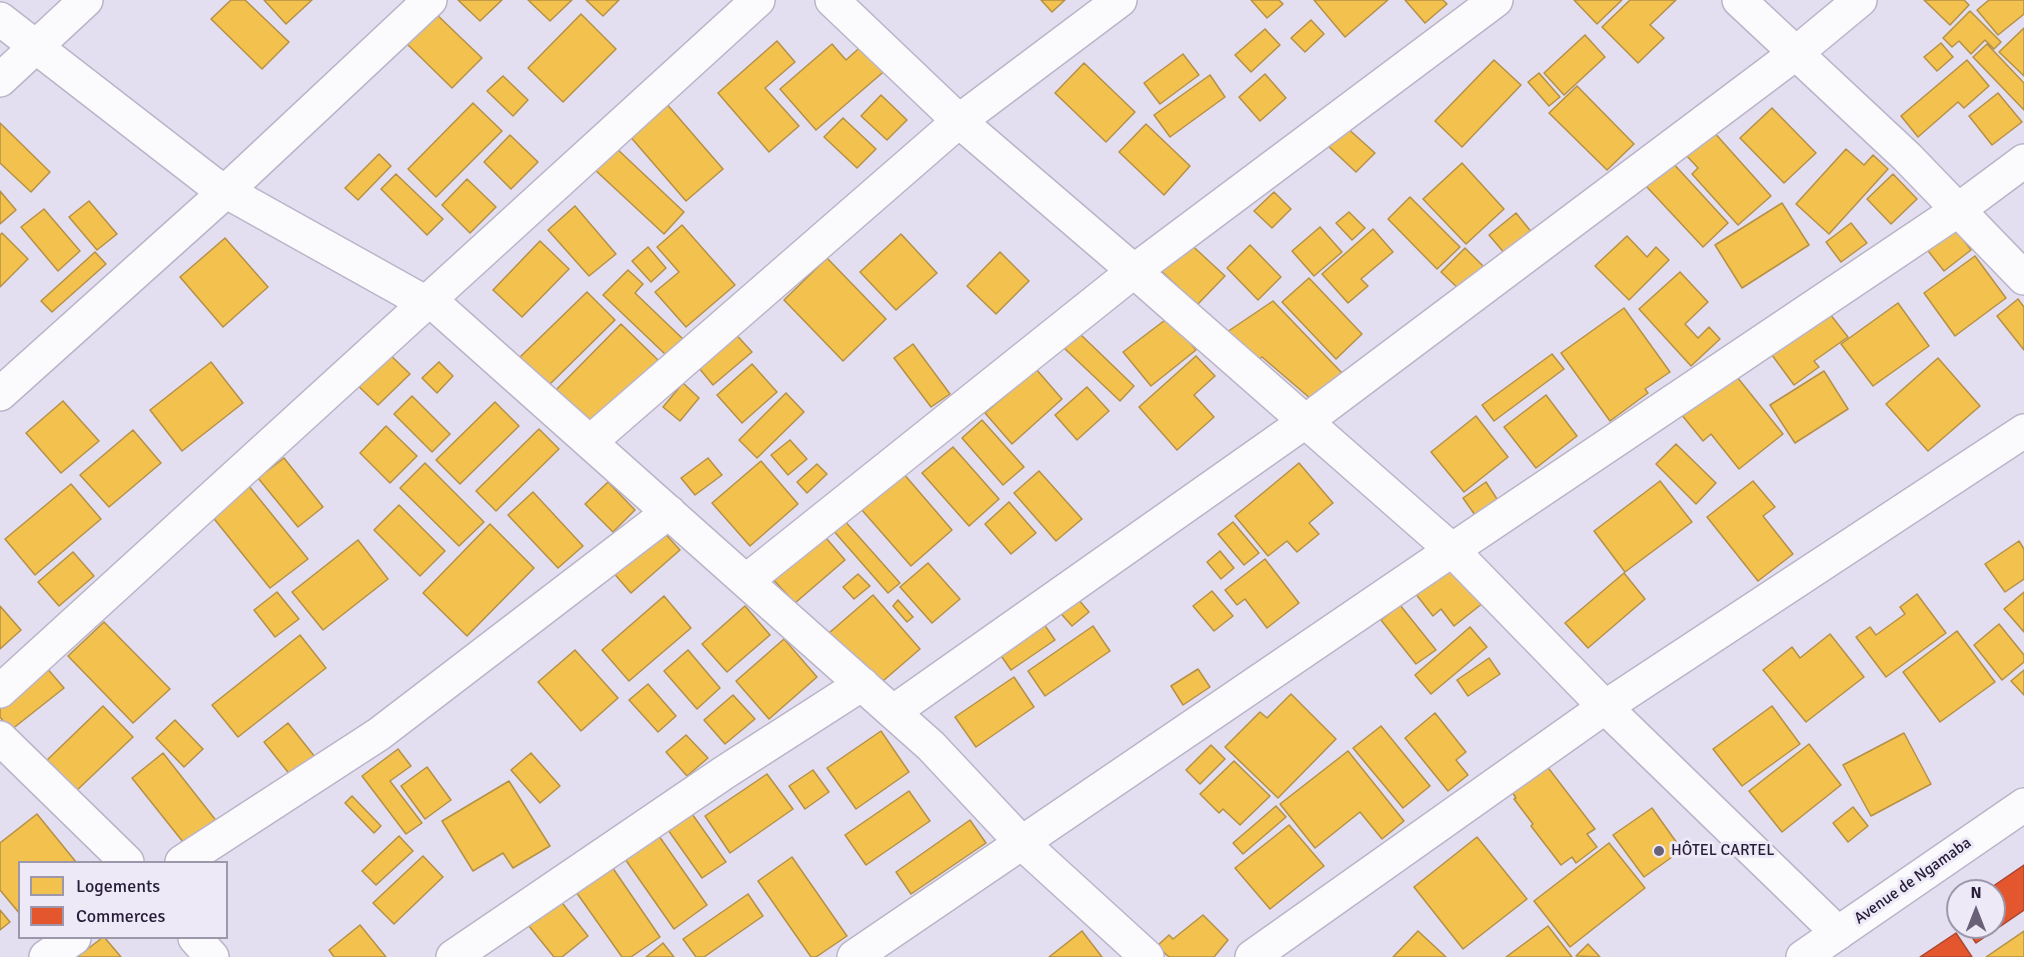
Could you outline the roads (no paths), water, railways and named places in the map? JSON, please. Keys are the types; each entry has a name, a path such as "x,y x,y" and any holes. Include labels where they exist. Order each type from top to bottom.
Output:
{"street":[{"path":"0,80 86,0"},
{"path":"0,394 225,192 430,0"},
{"path":"0,691 758,0"},
{"path":"832,0 960,122 1452,550 1605,707 1838,933"},
{"path":"590,442 960,122 1120,0"},
{"path":"746,581 1134,271 1497,0"},
{"path":"1739,0 1907,157 2024,278"},
{"path":"892,712 1306,421 1796,53 1860,0"},
{"path":"0,18 34,47 225,192 428,301 931,746 1022,843 1147,957"},
{"path":"854,957 1452,550 1958,210 2024,161"},
{"path":"1252,957 1605,707 2024,430"},
{"path":"184,861 379,734 669,512"},
{"path":"453,957 716,779 862,684"},
{"path":"0,738 126,861"},
{"name":"Avenue de Ngamaba","path":"1803,957 2024,805"},
{"path":"46,957 73,939"},
{"path":"196,939 212,957"}],"place":[{"name":"HÔTEL CARTEL","path":"1659,851"}]}
